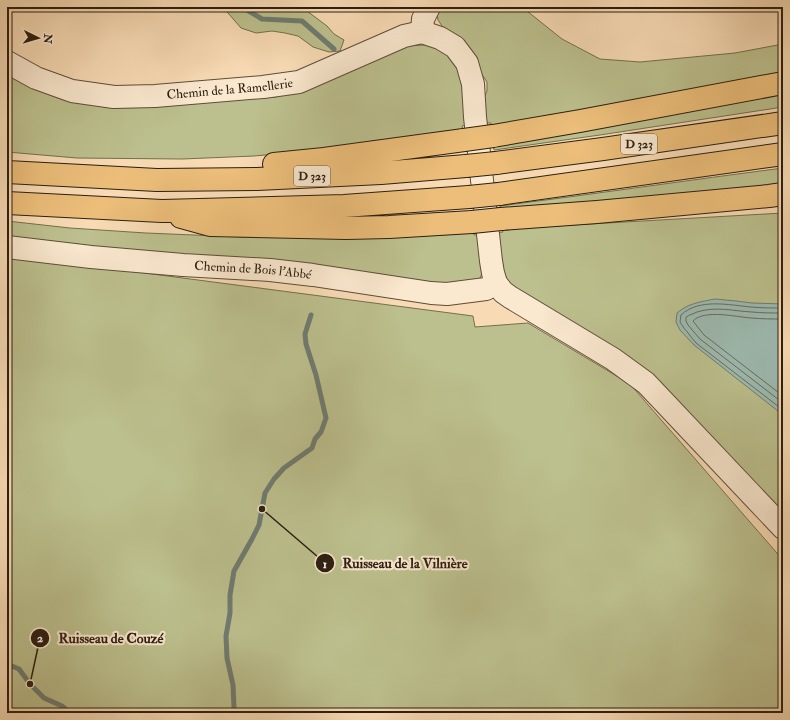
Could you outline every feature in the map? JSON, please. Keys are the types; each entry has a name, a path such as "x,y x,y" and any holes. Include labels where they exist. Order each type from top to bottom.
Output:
{"highway":[{"path":"157,180 195,168 243,166 324,159 493,136 595,119 783,83"},
{"name":"D 323","path":"7,172 157,180 257,179 381,173 466,166 564,155 783,122"},
{"name":"D 323","path":"7,203 162,211 344,206 499,194 783,154"},
{"path":"162,211 210,225 346,228 472,222 778,198"}],"street":[{"path":"429,7 423,19 422,32 440,38 455,47 466,63 473,84 488,240 496,283 503,292 510,297 613,359 646,383 783,528"},
{"name":"Chemin de la Ramellerie","path":"7,62 36,78 72,91 114,97 155,96 263,87 299,82 404,36 422,32"},
{"name":"Chemin de Bois l'Abbé","path":"7,247 183,265 270,270 431,293 447,294 486,290 496,283"}],"green space":[{"path":"221,7 306,7 307,11 327,26 334,34 344,40 340,51 329,52 313,47 298,36 272,31 256,33 241,28"},
{"path":"438,7 522,7 562,39 600,59 640,62 735,53 783,44 783,74 492,126 491,123 482,123 483,100 487,91 487,82 477,67 438,20"},
{"path":"425,45 441,49 451,56 463,76 466,125 462,126 463,130 321,150 254,156 182,159 77,158 7,152 7,68 37,85 223,100 276,97 319,83 405,46"},
{"path":"783,91 783,107 494,150 493,142"},
{"path":"783,168 783,187 501,214 500,206"},
{"path":"783,213 783,515 658,384 519,293 506,280 497,261 494,233 503,232 502,229"},
{"path":"7,221 70,228 242,237 353,238 473,232 474,235 481,234 483,271 480,278 473,283 442,287 7,241"},
{"path":"7,255 473,316 475,327 528,323 630,384 783,560 783,713 7,713"}],"water":[{"path":"715,299 752,303 783,304 783,415 694,345 680,330 676,322 677,313 690,305"}],"waterway":[{"path":"242,7 262,19 302,21 334,49"},
{"path":"234,713 233,685 227,658 226,636 234,571 259,525 265,493 274,479 284,468 312,448 315,439 321,432 326,418 316,375 306,344 305,334 311,315"},
{"path":"7,664 19,669 30,684 44,698 62,706 70,713"}],"place":[{"name":"Ruisseau de la Vilnière","path":"262,509"},
{"name":"Ruisseau de Couzé","path":"30,684"}]}
